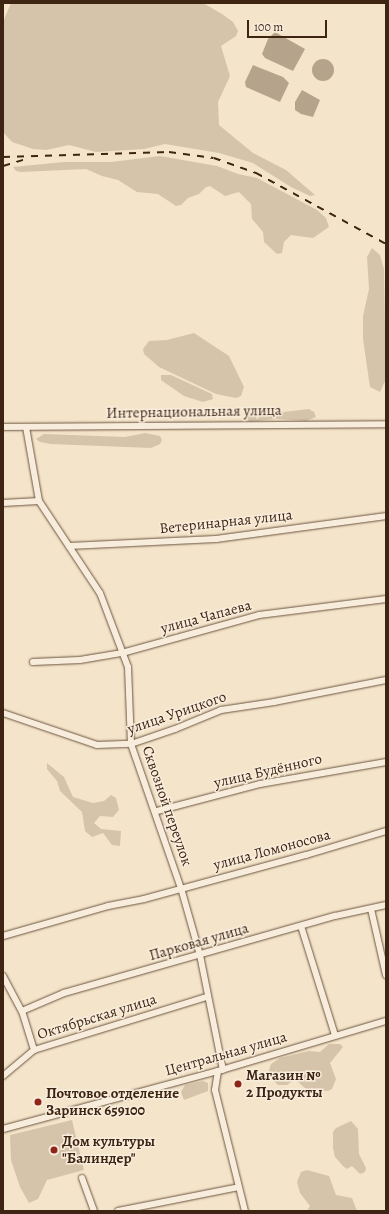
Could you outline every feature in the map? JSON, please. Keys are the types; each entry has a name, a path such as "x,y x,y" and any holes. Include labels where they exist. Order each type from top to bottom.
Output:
{"street":[{"name":"Интернациональная улица","path":"3,427 386,424"},
{"name":"Сквозной переулок","path":"26,427 40,501 100,593 128,667 131,744 157,811 182,888 200,955 220,1071"},
{"path":"3,503 40,501"},
{"name":"Ветеринарная улица","path":"69,546 216,539 386,516"},
{"name":"улица Чапаева","path":"33,662 80,660 122,653 259,616 386,599"},
{"name":"улица Урицкого","path":"3,713 97,744 131,744 175,730 221,710 274,702 386,680"},
{"name":"улица Будённого","path":"157,811 260,784 386,762"},
{"name":"улица Ломоносова","path":"3,936 386,831"},
{"name":"Парковая улица","path":"22,1011 64,993 301,926 386,905"},
{"path":"371,909 386,975"},
{"path":"301,926 336,1035"},
{"path":"3,976 22,1011 34,1050"},
{"name":"Октябрьская улица","path":"3,1076 34,1050 206,996"},
{"name":"Центральная улица","path":"3,1129 220,1071 336,1035 386,1022"},
{"path":"220,1071 215,1090 245,1211"},
{"path":"82,1178 94,1211"},
{"path":"118,1211 239,1187"}],"shaded area":[{"path":"11,3 203,3 222,14 233,22 238,31 236,36 221,46 230,76 218,102 219,125 253,153 286,170 315,195 310,196 291,187 253,163 219,153 165,144 144,149 96,152 69,145 46,150 33,149 12,142 3,132 3,22"},
{"path":"275,32 305,49 293,71 265,58 262,54 268,39"},
{"path":"319,59 327,59 334,66 334,74 327,81 319,81 312,74 312,66"},
{"path":"253,65 283,77 289,83 280,102 246,87 245,82"},
{"path":"302,90 320,100 313,117 301,114 295,110 295,102"},
{"path":"160,156 217,166 238,174 257,178 317,210 326,218 329,227 313,238 291,235 284,242 282,253 277,254 264,242 263,232 252,219 251,204 239,192 225,196 210,186 206,187 199,194 188,198 181,205 176,206 158,194 137,192 118,180 102,176 86,169 21,172 16,171 13,167 64,162 111,162"},
{"path":"372,248 380,255 384,269 386,379 380,392 370,387 363,339 363,316 369,289 367,257"},
{"path":"194,333 229,356 244,387 241,396 236,398 216,394 159,367 144,354 143,349 149,341 167,340"},
{"path":"161,375 171,375 212,394 213,399 203,402 184,396 161,380"},
{"path":"269,407 284,412 309,409 314,412 316,417 306,421 275,419 249,422 247,417 250,413"},
{"path":"145,433 160,436 162,440 160,444 151,448 51,444 40,442 36,439 44,434 125,437"},
{"path":"47,763 64,777 73,797 93,803 104,801 111,795 116,798 119,810 113,817 100,816 94,823 101,829 121,831 120,846 112,845 103,833 92,837 85,831 82,812 60,791 57,781 47,769"},
{"path":"329,1044 340,1044 343,1047 330,1063 336,1079 332,1089 328,1091 306,1089 295,1079 287,1085 278,1085 274,1081 269,1070 271,1064 280,1058 309,1051 320,1052"},
{"path":"203,1081 208,1083 208,1091 184,1100 181,1092 185,1085"},
{"path":"72,1120 84,1170 47,1180 38,1199 29,1203 20,1187 11,1160 10,1135"},
{"path":"351,1121 358,1129 359,1154 366,1168 365,1172 360,1174 352,1166 347,1169 343,1166 335,1157 333,1148 333,1132 336,1128"},
{"path":"307,1170 329,1176 336,1195 352,1198 357,1211 307,1211 310,1206 300,1193 297,1182 301,1172"}],"railway":[{"path":"3,157 169,152 214,158 256,173 386,244"},
{"path":"3,166 23,160"}],"place":[{"name":"Магазин № 2 Продукты","path":"238,1084"},
{"name":"Почтовое отделение Заринск 659100","path":"38,1102"},
{"name":"Дом культуры \"Балиндер\"","path":"54,1150"}]}
